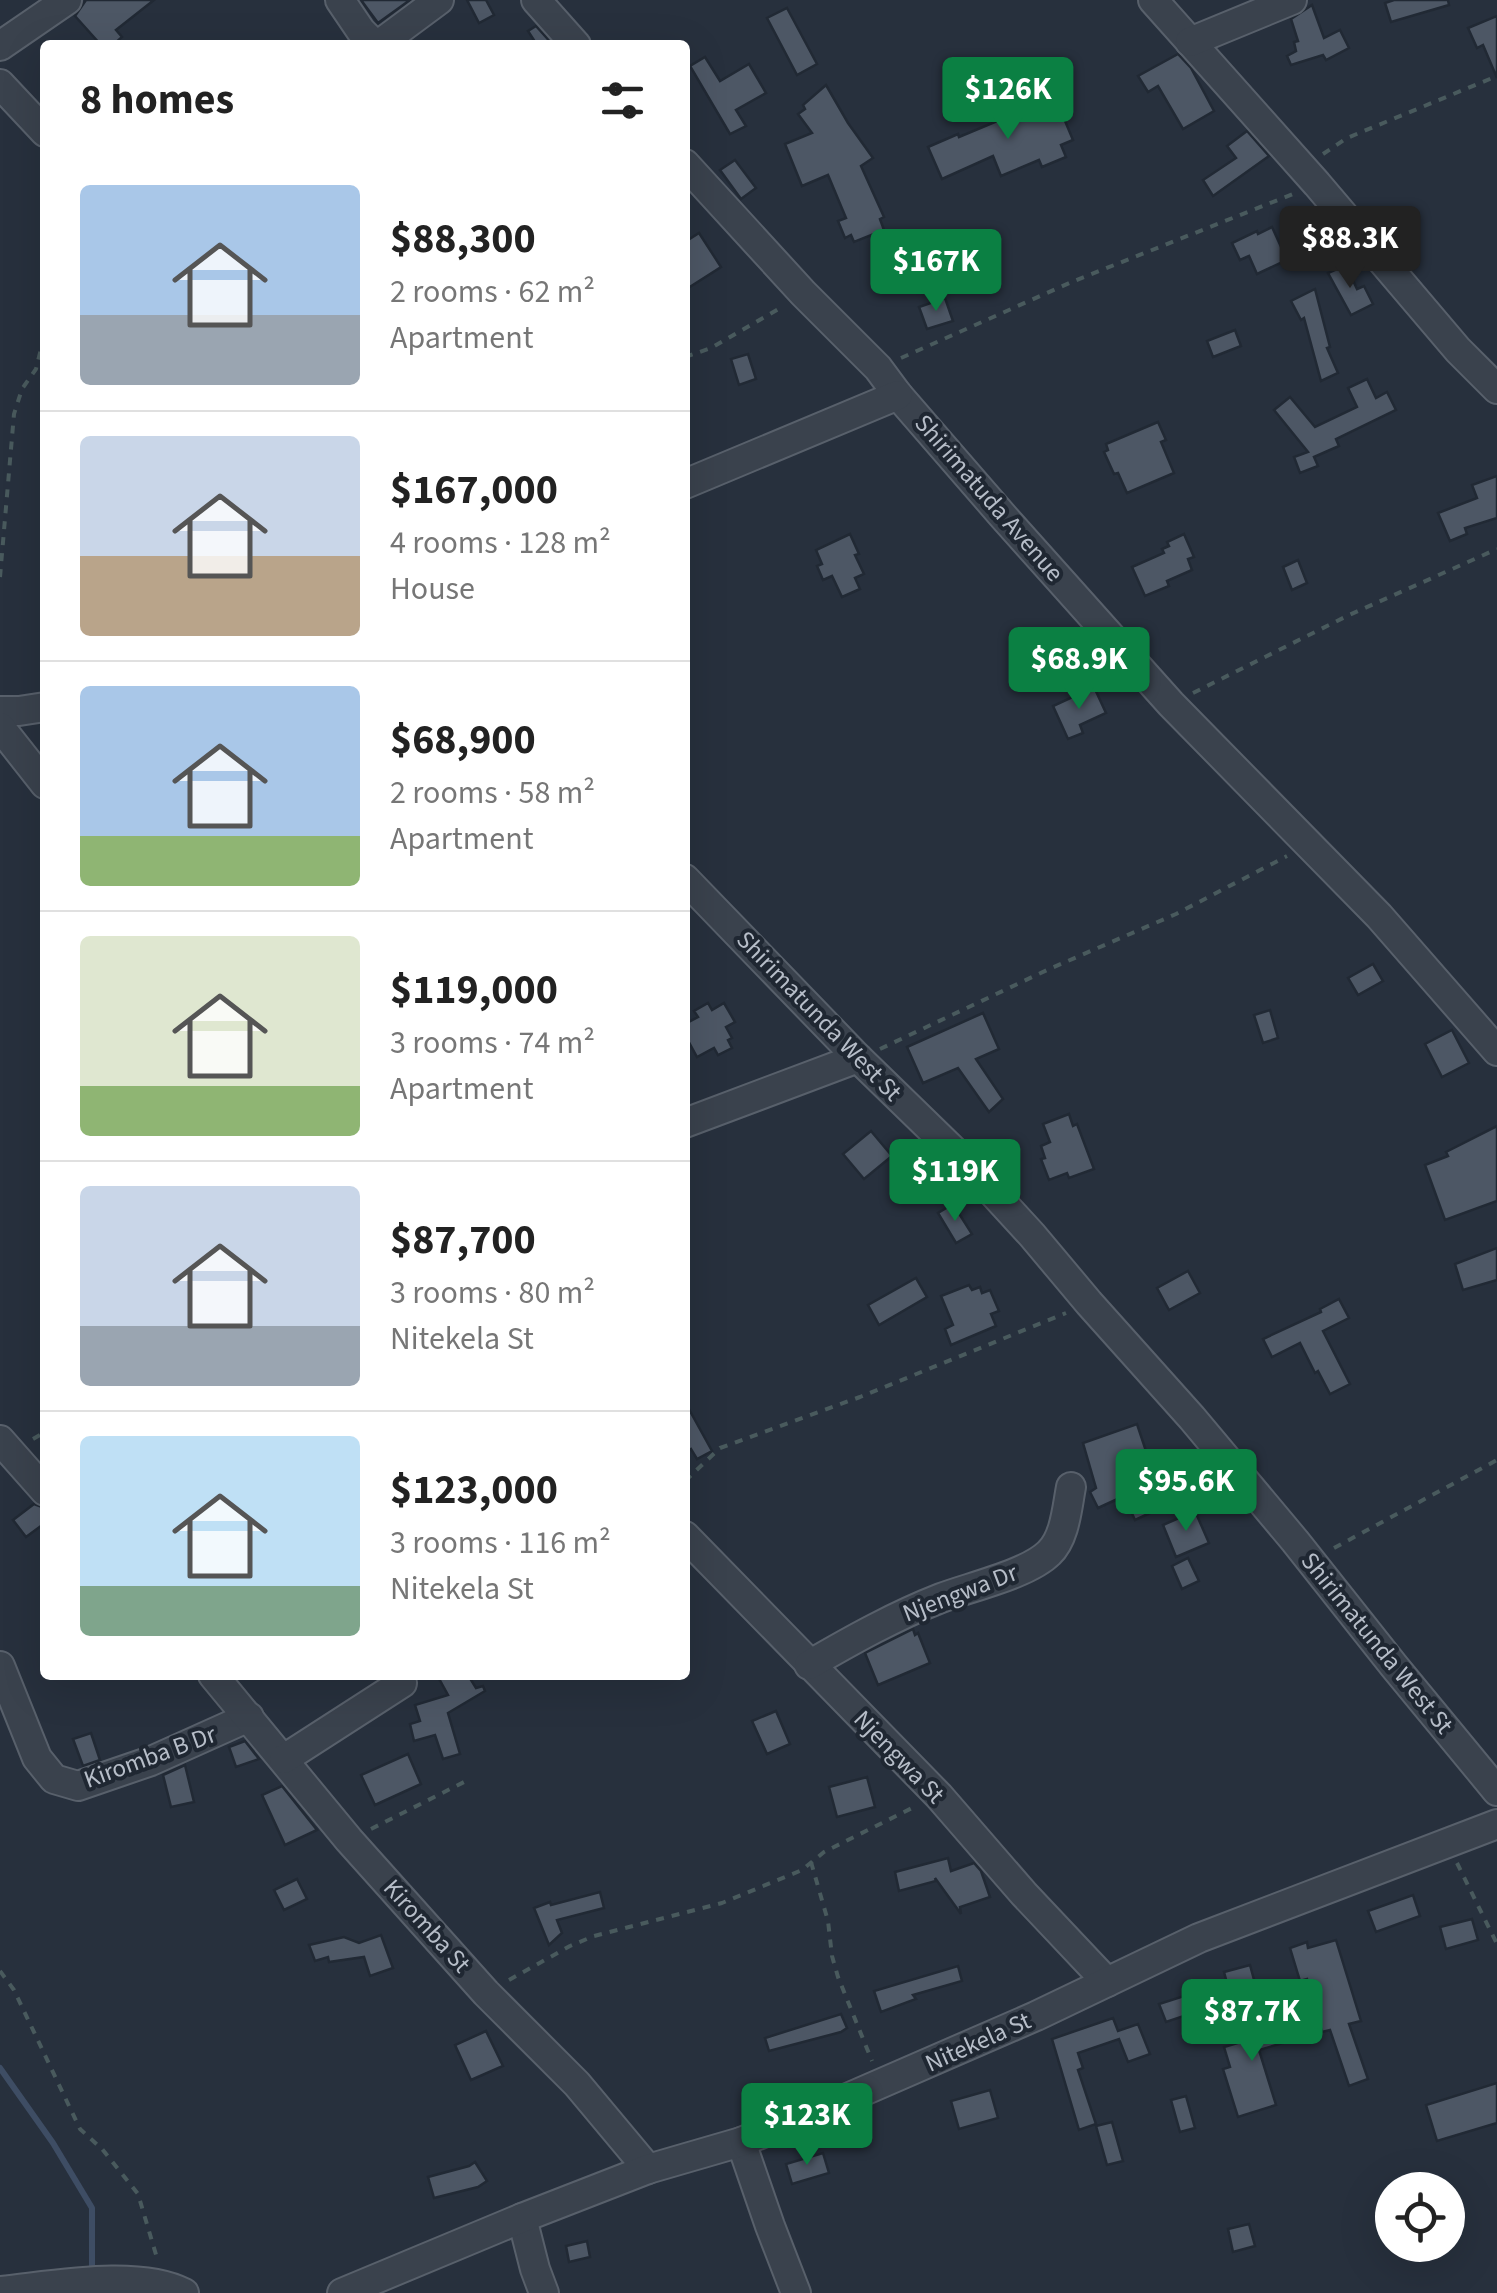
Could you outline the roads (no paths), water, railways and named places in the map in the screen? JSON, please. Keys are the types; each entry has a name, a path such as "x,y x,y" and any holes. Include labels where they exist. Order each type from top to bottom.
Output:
{"street":[{"path":"0,46 67,0"},
{"path":"340,0 370,40"},
{"path":"384,40 440,0"},
{"path":"1153,0 1458,350 1497,389"},
{"path":"1190,42 1292,0"},
{"path":"550,5 573,40"},
{"path":"0,84 40,127"},
{"name":"Shirimatuda Avenue","path":"690,170 803,294 878,368 1171,704 1379,916 1497,1051"},
{"path":"690,482 898,394"},
{"path":"0,711 40,708"},
{"path":"0,727 40,778"},
{"name":"Shirimatunda West St","path":"690,884 1032,1235 1192,1418 1497,1792"},
{"path":"690,1122 858,1058"},
{"path":"0,1440 40,1485"},
{"name":"Njengwa Dr","path":"809,1665 877,1626 939,1598 1039,1562 1054,1550 1072,1488"},
{"name":"Njengwa St","path":"695,1563 809,1665 939,1796 1108,1982"},
{"name":"Kiromba B Dr","path":"0,1666 37,1758 54,1779 78,1786 152,1761 249,1718"},
{"name":"Kiromba St","path":"217,1680 349,1840 486,1992 578,2084 648,2170"},
{"path":"284,1759 402,1683"},
{"name":"Nitekela St","path":"342,2293 390,2284 522,2218 648,2170 742,2142 1019,2024 1199,1938 1497,1824"},
{"path":"742,2142 796,2293"},
{"path":"522,2218 544,2293"},
{"path":"0,2291 134,2281 175,2291"}],"waterway":[{"path":"0,2068 53,2143 92,2208 92,2272"}]}
